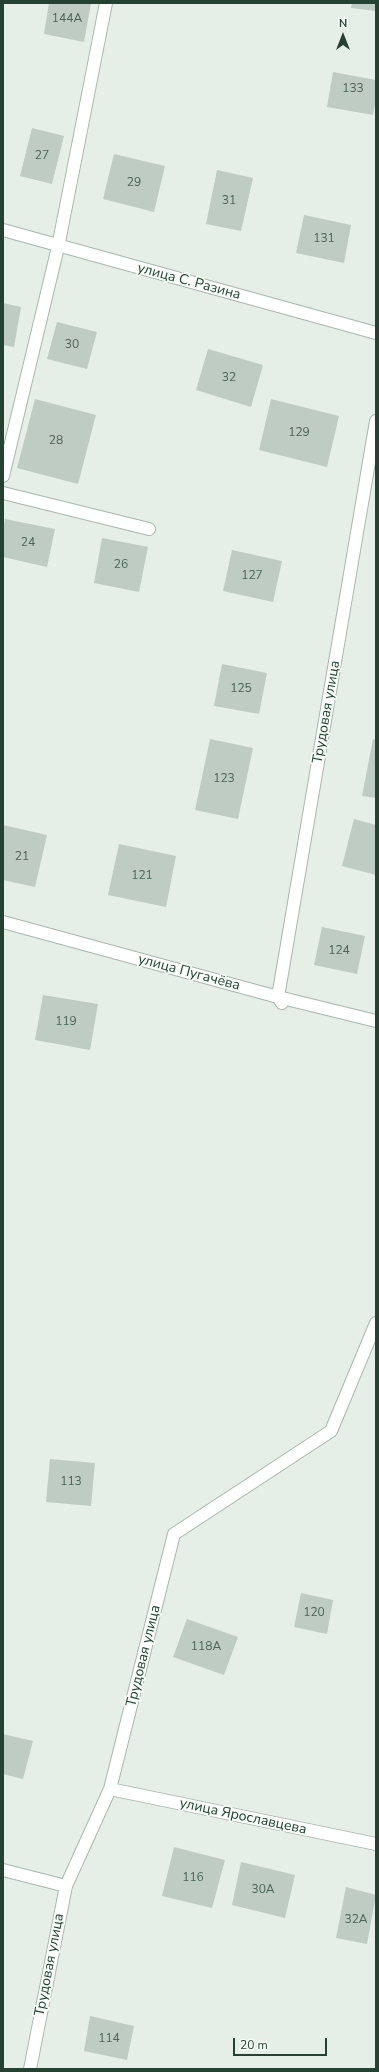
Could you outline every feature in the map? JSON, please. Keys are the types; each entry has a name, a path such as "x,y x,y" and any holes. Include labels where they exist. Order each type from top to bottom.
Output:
{"street":[{"path":"3,476 58,247 106,3"},
{"name":"улица С. Разина","path":"3,230 58,247 376,333"},
{"name":"Трудовая улица","path":"280,1000 376,421"},
{"path":"3,493 149,529"},
{"name":"улица Пугачёва","path":"3,922 280,1000 376,1021"},
{"name":"Трудовая улица","path":"30,2069 66,1886 110,1789 174,1534 331,1431 376,1323"},
{"name":"улица Ярославцева","path":"110,1789 376,1844"},
{"path":"3,1870 66,1886"}],"building":[{"path":"49,3 91,3 84,42 44,34"},
{"path":"352,3 376,3 376,11 351,8"},
{"path":"333,72 376,80 376,98 373,115 327,107"},
{"path":"32,128 64,136 52,184 20,176"},
{"path":"114,154 165,166 154,212 103,199"},
{"path":"217,170 253,178 241,231 206,224"},
{"path":"304,215 351,225 344,263 296,253"},
{"path":"3,303 21,307 14,347 3,345"},
{"path":"57,322 97,332 87,369 47,359"},
{"path":"208,349 263,365 251,407 196,390"},
{"path":"35,399 96,415 78,484 17,468"},
{"path":"271,399 339,416 327,467 259,450"},
{"path":"5,519 55,529 47,567 3,557 3,529"},
{"path":"102,538 148,547 139,592 94,583"},
{"path":"232,550 282,561 273,602 223,591"},
{"path":"222,664 267,673 259,714 214,706"},
{"path":"210,739 253,748 238,819 195,810"},
{"path":"373,739 376,740 376,798 362,796"},
{"path":"354,819 376,825 376,875 342,866"},
{"path":"3,825 47,835 35,887 3,880"},
{"path":"119,844 176,856 166,907 108,895"},
{"path":"322,927 365,936 357,974 314,965"},
{"path":"43,995 98,1004 90,1050 35,1040"},
{"path":"50,1459 95,1463 91,1506 46,1502"},
{"path":"301,1593 333,1600 327,1634 294,1627"},
{"path":"187,1619 238,1637 224,1675 173,1657"},
{"path":"3,1734 33,1741 23,1779 3,1774"},
{"path":"174,1847 225,1860 212,1908 162,1896"},
{"path":"241,1862 295,1875 285,1918 232,1905"},
{"path":"346,1887 376,1895 367,1944 336,1938"},
{"path":"90,2016 134,2026 127,2060 84,2051"}]}
